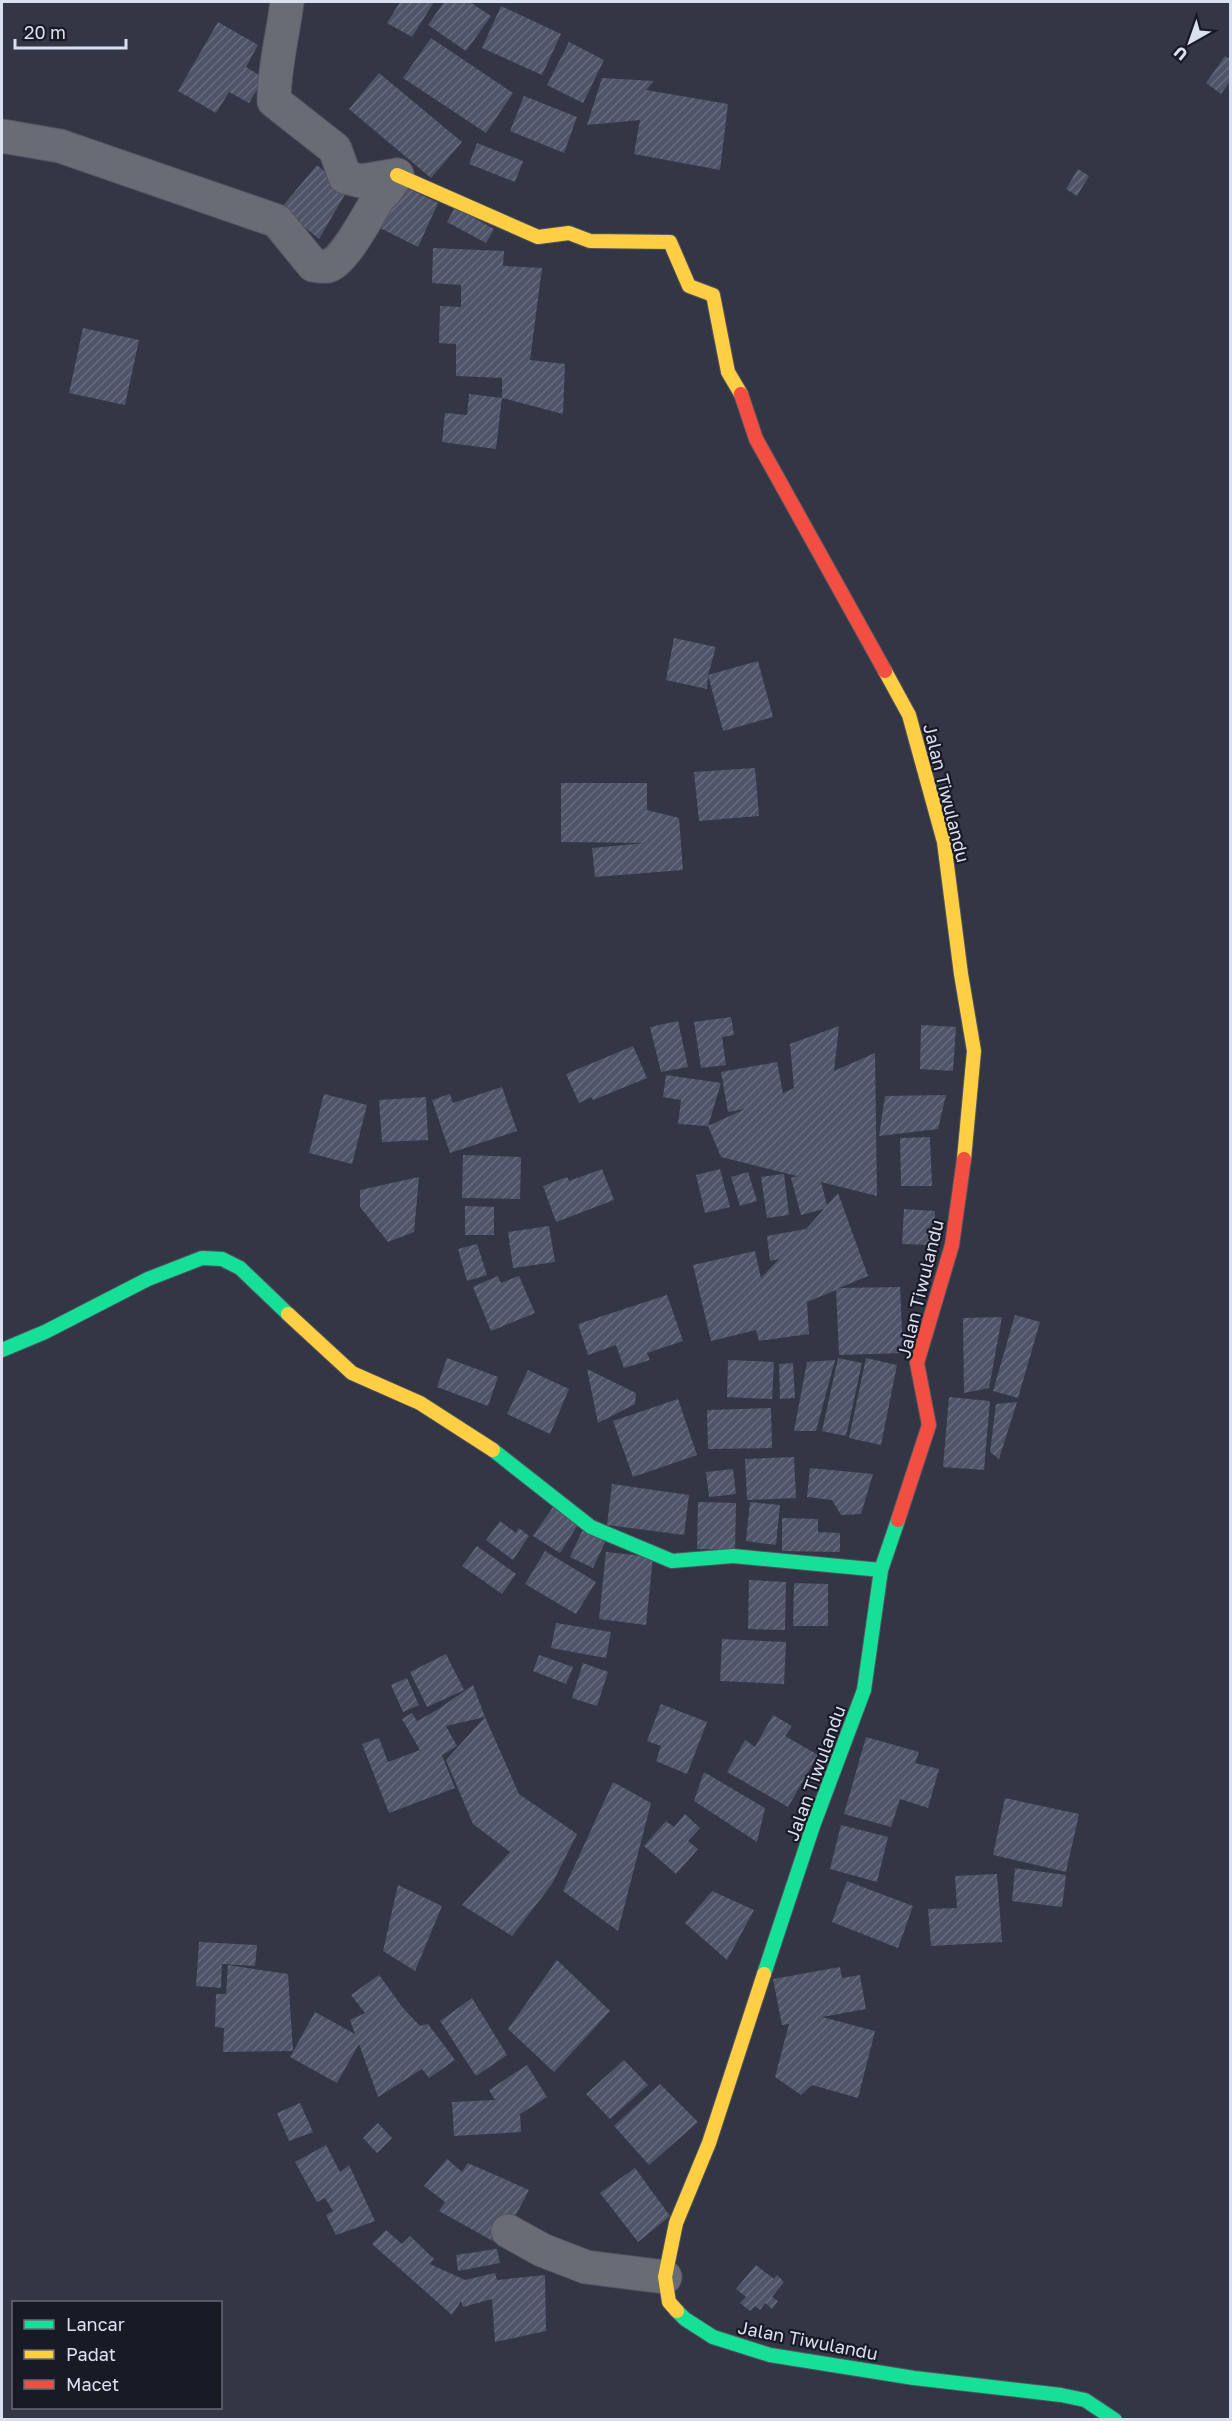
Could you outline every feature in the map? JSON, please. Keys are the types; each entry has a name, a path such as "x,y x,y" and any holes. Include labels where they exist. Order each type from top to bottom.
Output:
{"street":[{"path":"287,2 276,66 274,101 335,149 345,177 361,181 398,175"},
{"path":"2,136 60,146 277,221 313,265 321,266 329,266 341,257 379,196 398,175"},
{"name":"Jalan Tiwulandu","path":"398,175 538,237 569,233 590,241 670,242 689,286 713,295 728,372 744,398 756,439 909,716 944,842 961,974 974,1051 966,1148 952,1245 917,1363 929,1425 880,1570 864,1690 813,1826 709,2144 676,2223 665,2277 669,2302 685,2319 713,2337 770,2355 914,2378 1061,2395 1085,2400 1115,2420"},
{"path":"2,1350 72,1318 140,1282 199,1259 213,1258 228,1261 243,1270 352,1373 420,1403 498,1453 591,1527 672,1561 733,1556 880,1570"},
{"path":"508,2231 542,2250 586,2267 665,2277"}],"building":[{"path":"400,2 434,2 412,37 387,23"},
{"path":"444,2 470,2 491,16 466,51 428,25"},
{"path":"501,6 561,34 542,75 482,48"},
{"path":"218,22 258,45 246,67 264,78 249,103 229,92 216,113 178,91"},
{"path":"431,38 513,93 486,133 403,78"},
{"path":"569,42 604,60 583,103 547,85"},
{"path":"1225,56 1230,59 1230,81 1221,94 1206,83"},
{"path":"379,73 462,142 431,178 349,109"},
{"path":"602,78 654,81 646,90 728,104 720,170 634,154 640,120 587,125"},
{"path":"524,96 577,117 564,153 510,131"},
{"path":"477,143 523,161 515,182 469,164"},
{"path":"317,165 347,191 319,239 281,208"},
{"path":"1078,169 1089,176 1077,196 1066,189"},
{"path":"398,183 438,203 418,247 378,227"},
{"path":"455,207 494,229 486,243 447,222"},
{"path":"433,248 504,251 503,266 542,268 530,360 565,364 563,414 502,398 502,378 456,376 456,344 439,343 440,306 461,307 461,285 432,283"},
{"path":"83,328 139,340 125,405 69,393"},
{"path":"469,394 502,398 496,449 442,442 445,413 467,415"},
{"path":"674,638 716,647 708,675 707,689 666,680"},
{"path":"758,661 773,717 723,731 708,675"},
{"path":"755,768 759,816 699,821 694,772"},
{"path":"561,783 647,783 647,810 679,818 683,870 595,877 592,848 646,843 561,842"},
{"path":"731,1017 734,1035 722,1037 726,1065 701,1068 694,1022"},
{"path":"678,1021 688,1067 661,1072 650,1027"},
{"path":"921,1025 956,1027 953,1071 920,1069"},
{"path":"839,1026 834,1071 875,1053 877,1196 821,1182 827,1205 838,1193 868,1276 839,1288 900,1287 903,1353 839,1355 836,1290 807,1302 809,1334 759,1341 756,1330 711,1341 693,1265 755,1251 761,1278 779,1259 770,1261 767,1236 806,1229 824,1209 801,1215 791,1178 797,1176 721,1157 708,1126 745,1109 728,1112 721,1072 777,1062 783,1093 794,1088 790,1044"},
{"path":"633,1046 647,1078 593,1100 591,1097 579,1103 566,1074"},
{"path":"666,1075 721,1083 708,1126 678,1124 681,1100 663,1097"},
{"path":"502,1087 517,1131 450,1153 432,1100 450,1094 453,1103"},
{"path":"324,1094 367,1105 352,1164 309,1153"},
{"path":"946,1095 938,1129 879,1136 885,1096"},
{"path":"426,1097 428,1140 382,1142 379,1100"},
{"path":"930,1137 932,1186 901,1186 900,1138"},
{"path":"463,1155 521,1157 520,1199 462,1198"},
{"path":"602,1169 614,1200 556,1222 543,1186 567,1177 569,1181"},
{"path":"720,1169 730,1207 705,1213 696,1175"},
{"path":"748,1172 757,1201 740,1206 731,1177"},
{"path":"784,1174 789,1215 767,1218 761,1177"},
{"path":"419,1177 414,1232 388,1242 360,1207 360,1190"},
{"path":"465,1206 494,1207 494,1235 465,1235"},
{"path":"904,1209 935,1211 933,1245 902,1244"},
{"path":"549,1226 555,1262 513,1268 508,1232"},
{"path":"477,1244 487,1275 467,1281 458,1249"},
{"path":"498,1276 501,1283 519,1276 535,1313 491,1331 473,1287"},
{"path":"667,1295 683,1341 647,1353 650,1360 624,1368 616,1345 588,1355 578,1324"},
{"path":"1015,1315 1040,1322 1018,1398 993,1391"},
{"path":"1002,1317 989,1388 964,1393 963,1318"},
{"path":"447,1358 498,1377 488,1406 437,1387"},
{"path":"838,1358 862,1363 846,1436 822,1431"},
{"path":"866,1358 897,1365 881,1445 849,1438"},
{"path":"728,1360 774,1362 772,1399 727,1397"},
{"path":"835,1360 816,1431 794,1431 807,1362"},
{"path":"793,1363 795,1398 780,1399 779,1364"},
{"path":"587,1369 636,1393 635,1404 598,1423"},
{"path":"528,1370 569,1389 550,1434 507,1414"},
{"path":"949,1397 990,1401 984,1470 943,1467"},
{"path":"678,1399 697,1455 633,1477 613,1421"},
{"path":"1017,1402 999,1459 990,1452 996,1404"},
{"path":"771,1408 772,1448 708,1449 707,1410"},
{"path":"794,1457 796,1498 747,1500 745,1459"},
{"path":"810,1468 873,1474 861,1514 841,1515 832,1500 807,1497"},
{"path":"733,1469 736,1494 709,1497 706,1472"},
{"path":"612,1484 689,1495 684,1535 607,1525"},
{"path":"698,1502 736,1503 735,1550 697,1549"},
{"path":"750,1502 780,1505 776,1545 746,1541"},
{"path":"553,1507 579,1523 560,1553 533,1536"},
{"path":"782,1518 818,1519 818,1532 840,1533 840,1552 782,1551"},
{"path":"500,1521 516,1533 519,1528 529,1536 513,1560 486,1540"},
{"path":"583,1529 606,1540 593,1568 570,1557"},
{"path":"477,1546 516,1574 502,1594 462,1566"},
{"path":"545,1551 596,1582 576,1614 525,1584"},
{"path":"606,1552 653,1557 646,1625 599,1619"},
{"path":"749,1580 786,1582 785,1630 748,1629"},
{"path":"794,1583 828,1584 828,1626 793,1626"},
{"path":"556,1623 611,1632 606,1658 551,1648"},
{"path":"722,1639 786,1642 784,1684 720,1681"},
{"path":"446,1654 464,1690 427,1707 410,1672"},
{"path":"539,1655 573,1667 566,1684 533,1671"},
{"path":"583,1663 608,1672 597,1706 572,1698"},
{"path":"407,1678 419,1705 403,1712 391,1685"},
{"path":"473,1685 485,1717 446,1726 457,1746 442,1755 455,1788 389,1813 362,1744 379,1738 388,1762 420,1750 402,1719 412,1713 417,1721"},
{"path":"661,1704 707,1722 687,1774 656,1761 661,1746 647,1741"},
{"path":"773,1715 792,1726 785,1736 818,1755 788,1807 727,1772 745,1740 755,1747"},
{"path":"485,1717 519,1794 577,1834 552,1884 512,1936 462,1905 510,1852 473,1824 446,1760"},
{"path":"866,1737 919,1752 915,1763 939,1769 928,1808 900,1799 891,1827 844,1814"},
{"path":"704,1772 765,1808 757,1842 694,1801"},
{"path":"613,1782 651,1803 618,1931 563,1891"},
{"path":"1005,1798 1079,1814 1066,1872 993,1855"},
{"path":"685,1814 700,1828 688,1841 698,1849 676,1874 644,1846 666,1821 674,1827"},
{"path":"841,1825 888,1837 877,1882 830,1869"},
{"path":"1015,1868 1066,1875 1062,1907 1012,1901"},
{"path":"997,1874 1002,1942 931,1946 928,1909 957,1908 955,1876"},
{"path":"847,1881 913,1906 898,1948 832,1922"},
{"path":"398,1885 442,1906 415,1971 383,1951"},
{"path":"712,1891 754,1910 727,1960 685,1923"},
{"path":"199,1942 257,1945 255,1966 222,1964 221,1988 196,1986"},
{"path":"557,1960 610,2011 554,2072 508,2029"},
{"path":"228,1965 288,1974 293,2051 223,2052 224,2028 215,2027 216,1994 226,1994"},
{"path":"840,1967 842,1978 860,1975 866,2009 822,2017 875,2031 858,2098 812,2085 801,2095 775,2077 789,2024 782,2025 773,1979"},
{"path":"379,1975 403,2008 420,2026 428,2024 455,2060 429,2078 422,2069 378,2097 359,2044 337,2083 290,2057 315,2012 355,2034 350,2020 365,2013 351,1995"},
{"path":"472,1998 507,2055 476,2076 440,2021"},
{"path":"624,2060 648,2085 610,2119 586,2094"},
{"path":"527,2065 547,2097 520,2114 521,2132 454,2136 452,2102 495,2100 489,2090"},
{"path":"660,2084 698,2122 649,2165 614,2126"},
{"path":"300,2103 313,2132 289,2141 277,2113"},
{"path":"378,2123 392,2138 377,2153 363,2138"},
{"path":"326,2145 340,2172 349,2165 375,2221 336,2235 326,2215 333,2211 325,2198 317,2202 295,2162"},
{"path":"447,2159 462,2172 468,2163 529,2190 500,2245 439,2211 445,2202 424,2186"},
{"path":"635,2168 670,2216 638,2242 600,2193"},
{"path":"386,2230 402,2244 410,2236 434,2259 430,2264 465,2280 495,2273 497,2280 545,2275 546,2331 495,2342 492,2299 463,2307 461,2301 452,2315 372,2244"},
{"path":"497,2249 500,2263 458,2271 456,2255"},
{"path":"756,2265 774,2279 777,2275 784,2282 772,2297 778,2301 772,2309 765,2303 760,2310 755,2306 750,2311 740,2303 746,2297 736,2289"}],"traffic: fast":[{"path":"2,1350 45,1332 148,1279 202,1258 222,1259 240,1268 288,1314"},
{"path":"493,1450 591,1527 672,1561 733,1556 881,1570"},
{"path":"764,1974 813,1826 864,1690 881,1570 898,1520"},
{"path":"677,2311 685,2319 713,2337 770,2355 914,2378 1061,2395 1085,2400 1115,2420"}],"traffic: slow":[{"path":"397,175 538,237 569,233 590,241 670,242 689,286 713,295 728,372 741,394"},
{"path":"885,671 909,715 944,842 961,974 974,1051 964,1159"},
{"path":"288,1314 352,1373 420,1403 493,1450"},
{"path":"677,2311 669,2302 665,2277 676,2223 709,2143 764,1974"}],"traffic: jam":[{"path":"741,394 756,439 885,671"},
{"path":"898,1520 929,1425 917,1363 952,1245 964,1159"}]}
